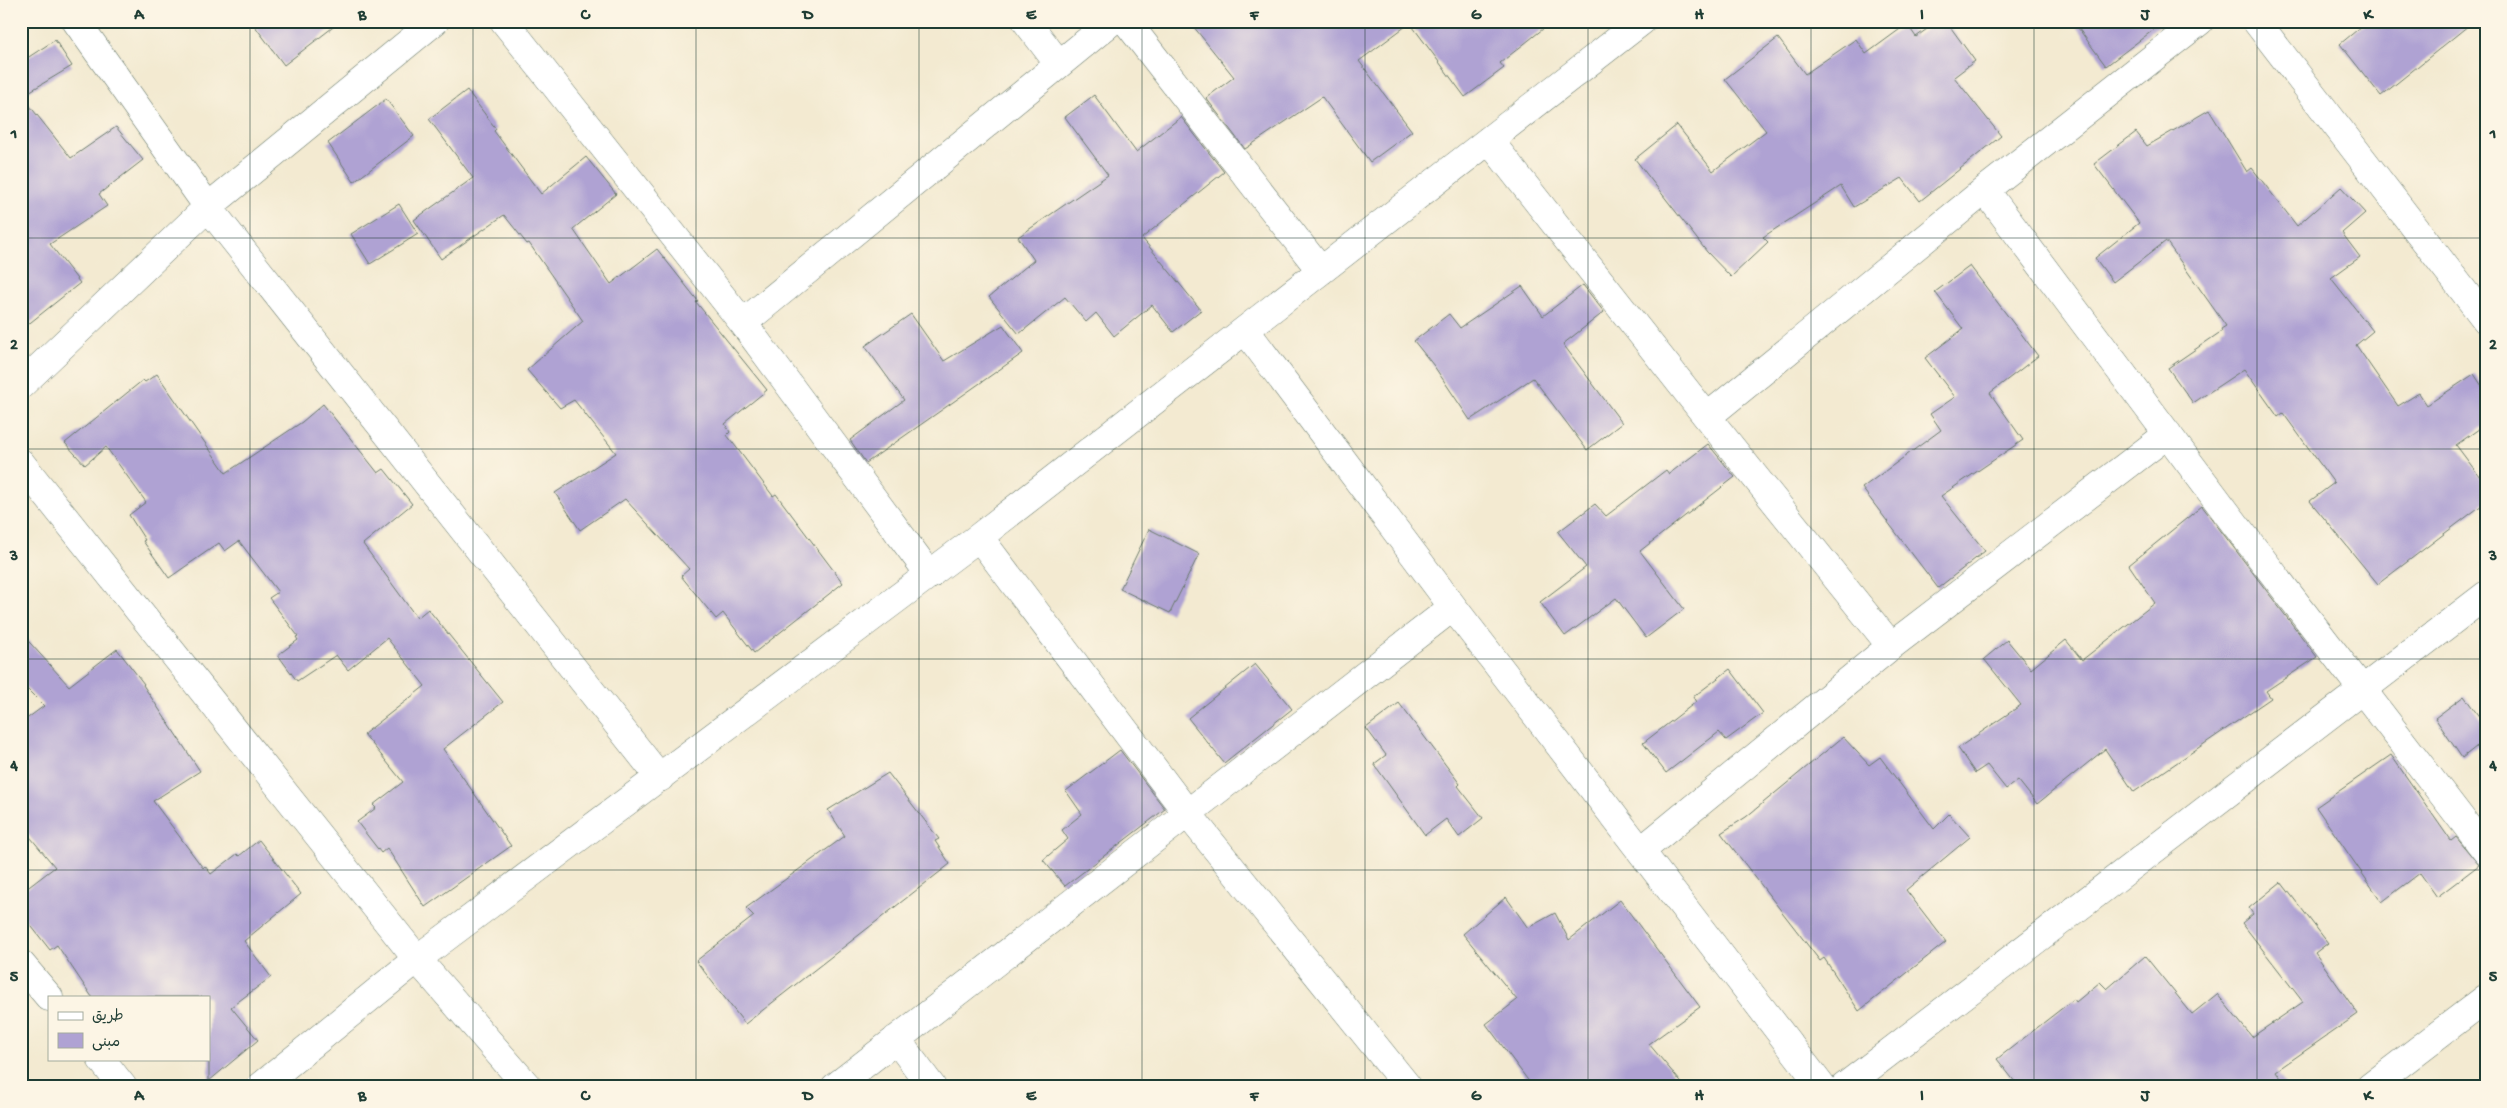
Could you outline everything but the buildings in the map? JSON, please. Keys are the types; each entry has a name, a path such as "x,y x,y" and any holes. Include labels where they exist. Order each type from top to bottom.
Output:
{"street":[{"path":"76,21 208,207 660,778"},
{"path":"21,384 208,207 435,21"},
{"path":"504,21 743,323 930,575"},
{"path":"1026,21 1058,63"},
{"path":"743,323 1058,63 1112,21"},
{"path":"1126,21 1321,271"},
{"path":"260,1087 417,959 930,575 1642,21"},
{"path":"1707,417 1985,190 2200,21"},
{"path":"2256,21 2486,320"},
{"path":"1489,140 1707,417 1891,646"},
{"path":"1985,190 2362,690 2486,851"},
{"path":"1246,331 1453,607 1642,850 1822,1087"},
{"path":"1642,850 1891,646 2168,434"},
{"path":"21,463 417,959 528,1087"},
{"path":"979,537 1188,814 1408,1087"},
{"path":"1844,1087 2486,595"},
{"path":"835,1087 1453,607"},
{"path":"21,964 48,996"},
{"path":"2370,1087 2486,998"},
{"path":"896,1039 932,1087"},
{"path":"101,1060 123,1087"}]}
